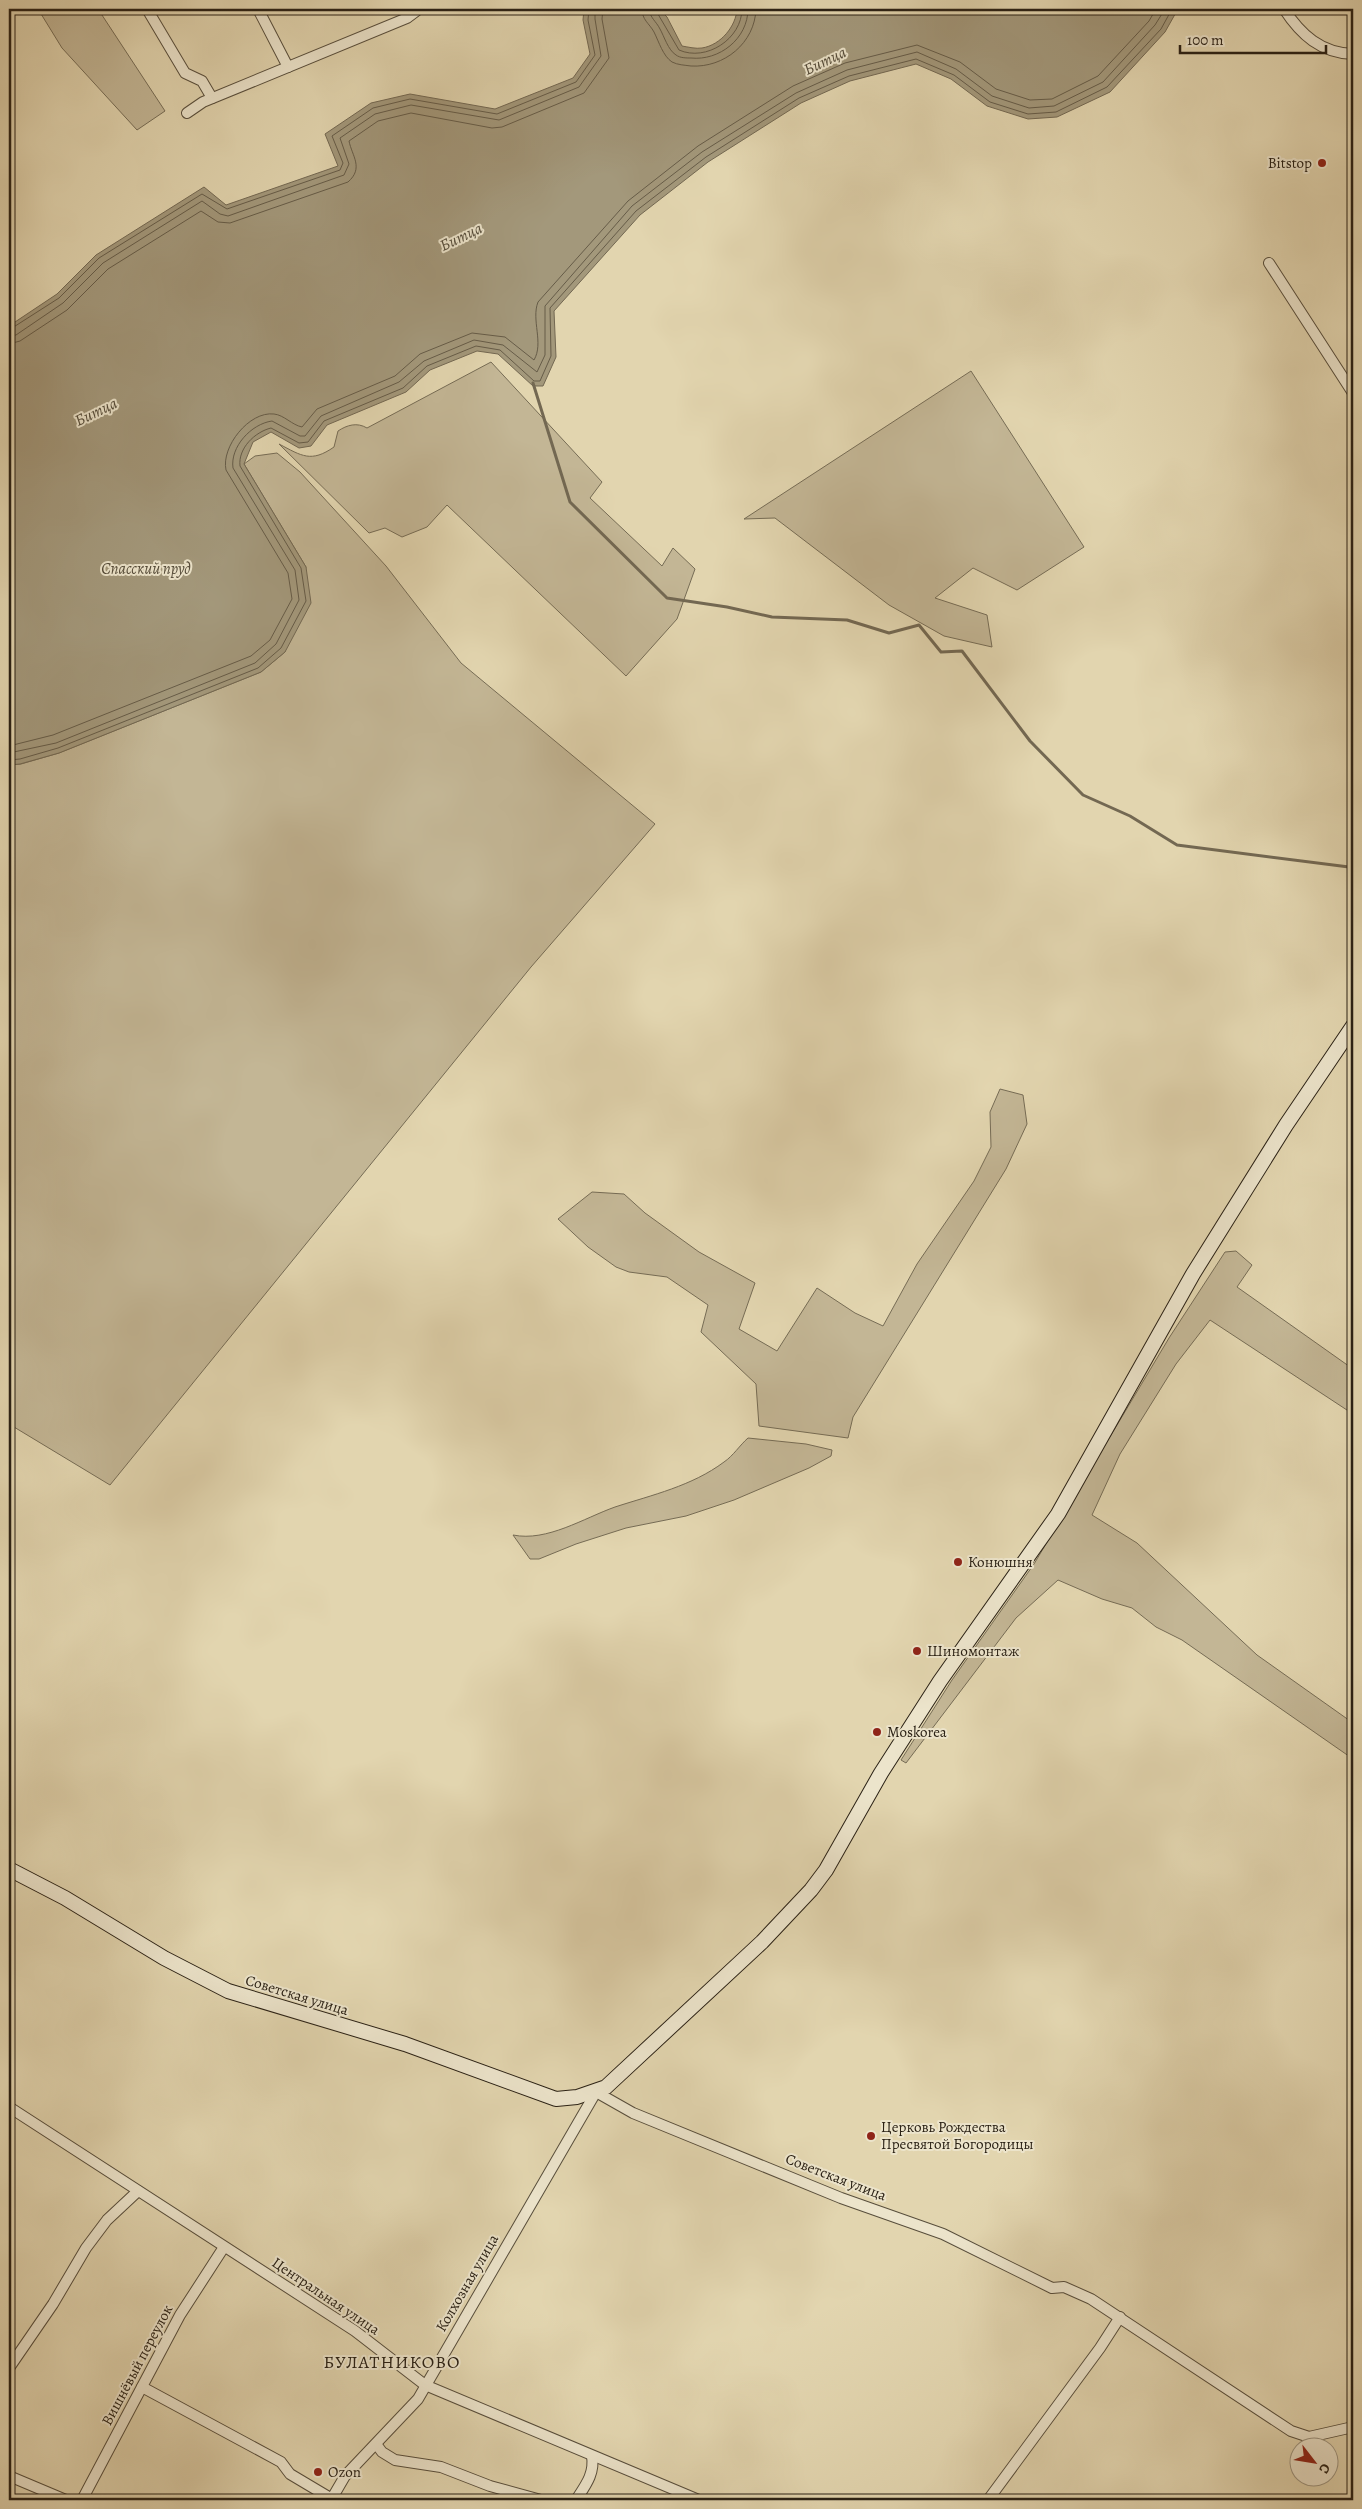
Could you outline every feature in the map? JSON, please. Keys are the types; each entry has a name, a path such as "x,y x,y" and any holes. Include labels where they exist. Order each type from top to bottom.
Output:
{"street":[{"path":"147,9 185,73 202,81 212,98"},
{"path":"258,9 288,67"},
{"path":"188,113 212,98 407,18 419,9"},
{"path":"1284,9 1309,39 1335,53 1353,54"},
{"path":"1269,263 1353,392"},
{"name":"Советская улица","path":"9,1869 65,1898 164,1958 228,1991 432,2054 556,2099 596,2092 613,2082 762,1942 806,1896 826,1870 881,1773 940,1681 1058,1514 1193,1274 1286,1125 1353,1026"},
{"name":"Советская улица","path":"596,2092 642,2117 841,2198 943,2234 1052,2288 1064,2287 1091,2299 1291,2431 1309,2437 1353,2427"},
{"name":"Колхозная улица","path":"331,2499 345,2476 418,2399 596,2092"},
{"name":"Центральная улица","path":"9,2107 355,2331 425,2385 698,2500"},
{"path":"9,2368 53,2304 86,2248 107,2220 138,2191"},
{"name":"Вишнёвый переулок","path":"82,2500 180,2316 224,2247"},
{"path":"988,2500 1100,2348 1120,2317"},
{"path":"142,2387 281,2462 290,2474 331,2499"},
{"path":"376,2444 382,2452 395,2460 441,2467 490,2486 541,2500"},
{"path":"576,2500 590,2478 594,2466 592,2456"},
{"path":"9,2476 66,2500"}],"shaded area":[{"path":"38,9 98,9 165,111 137,130 62,48"},
{"path":"491,362 602,482 590,498 662,566 673,548 695,569 677,619 626,676 447,505 427,527 402,537 385,528 369,533 279,444 306,456 319,455 334,447 338,431 341,429 356,425 367,428"},
{"path":"971,371 1084,547 1017,590 973,568 935,598 987,615 992,647 944,636 889,605 775,518 744,519"},
{"path":"277,453 300,472 386,566 461,663 655,824 531,967 110,1485 9,1424 9,765 21,764 59,753 261,672 285,652 306,567 244,464 255,456"},
{"path":"1000,1089 1023,1095 1027,1124 1006,1169 853,1417 848,1438 759,1426 756,1384 701,1332 708,1305 667,1277 629,1272 616,1267 588,1247 558,1219 592,1192 624,1194 645,1213 699,1252 755,1283 739,1329 777,1351 817,1288 855,1313 883,1326 917,1264 974,1181 991,1147 990,1112"},
{"path":"1236,1251 1252,1265 1237,1287 1353,1369 1353,1414 1210,1320 1176,1364 1120,1454 1092,1515 1137,1543 1257,1655 1353,1723 1353,1759 1182,1640 1156,1627 1132,1608 1102,1599 1058,1580 1016,1618 906,1763 901,1760 952,1680 1034,1564 1169,1338 1225,1252"},
{"path":"748,1438 806,1444 832,1450 831,1456 809,1468 734,1500 686,1516 626,1528 576,1544 539,1559 530,1559 513,1535 539,1535 552,1532 615,1507 685,1484 724,1462"}],"water":[{"name":"Спасский пруд","path":"584,9 659,9 667,17 682,46 702,48 715,43 726,34 734,22 737,9 1178,9 1165,32 1110,92 1057,117 1028,119 987,106 951,79 916,64 850,81 801,103 708,162 640,215 554,311 556,357 543,386 533,386 498,354 477,351 430,370 406,392 327,425 311,446 299,448 271,432 253,442 244,464 306,567 311,603 285,652 261,672 59,753 20,764 9,765 9,326 57,294 96,255 204,187 226,205 338,166 325,134 371,103 410,94 495,109 573,78 590,54 583,20"}],"waterway":[{"path":"533,383 570,502 667,598 727,607 772,617 847,620 889,633 919,625 941,652 962,651 1030,741 1083,795 1130,816 1177,845 1349,867"}],"place":[{"name":"Bitstop","path":"1322,163"},
{"name":"Конюшня","path":"958,1562"},
{"name":"Шиномонтаж","path":"917,1651"},
{"name":"Moskorea","path":"877,1732"},
{"name":"Церковь Рождества Пресвятой Богородицы","path":"871,2136"},
{"name":"Ozon","path":"318,2472"}],"district":[{"name":"БУЛАТНИКОВО","path":"392,2362"}],"water label":[{"name":"Битца","path":"825,61"},
{"name":"Битца","path":"461,237"},
{"name":"Битца","path":"96,412"}]}
